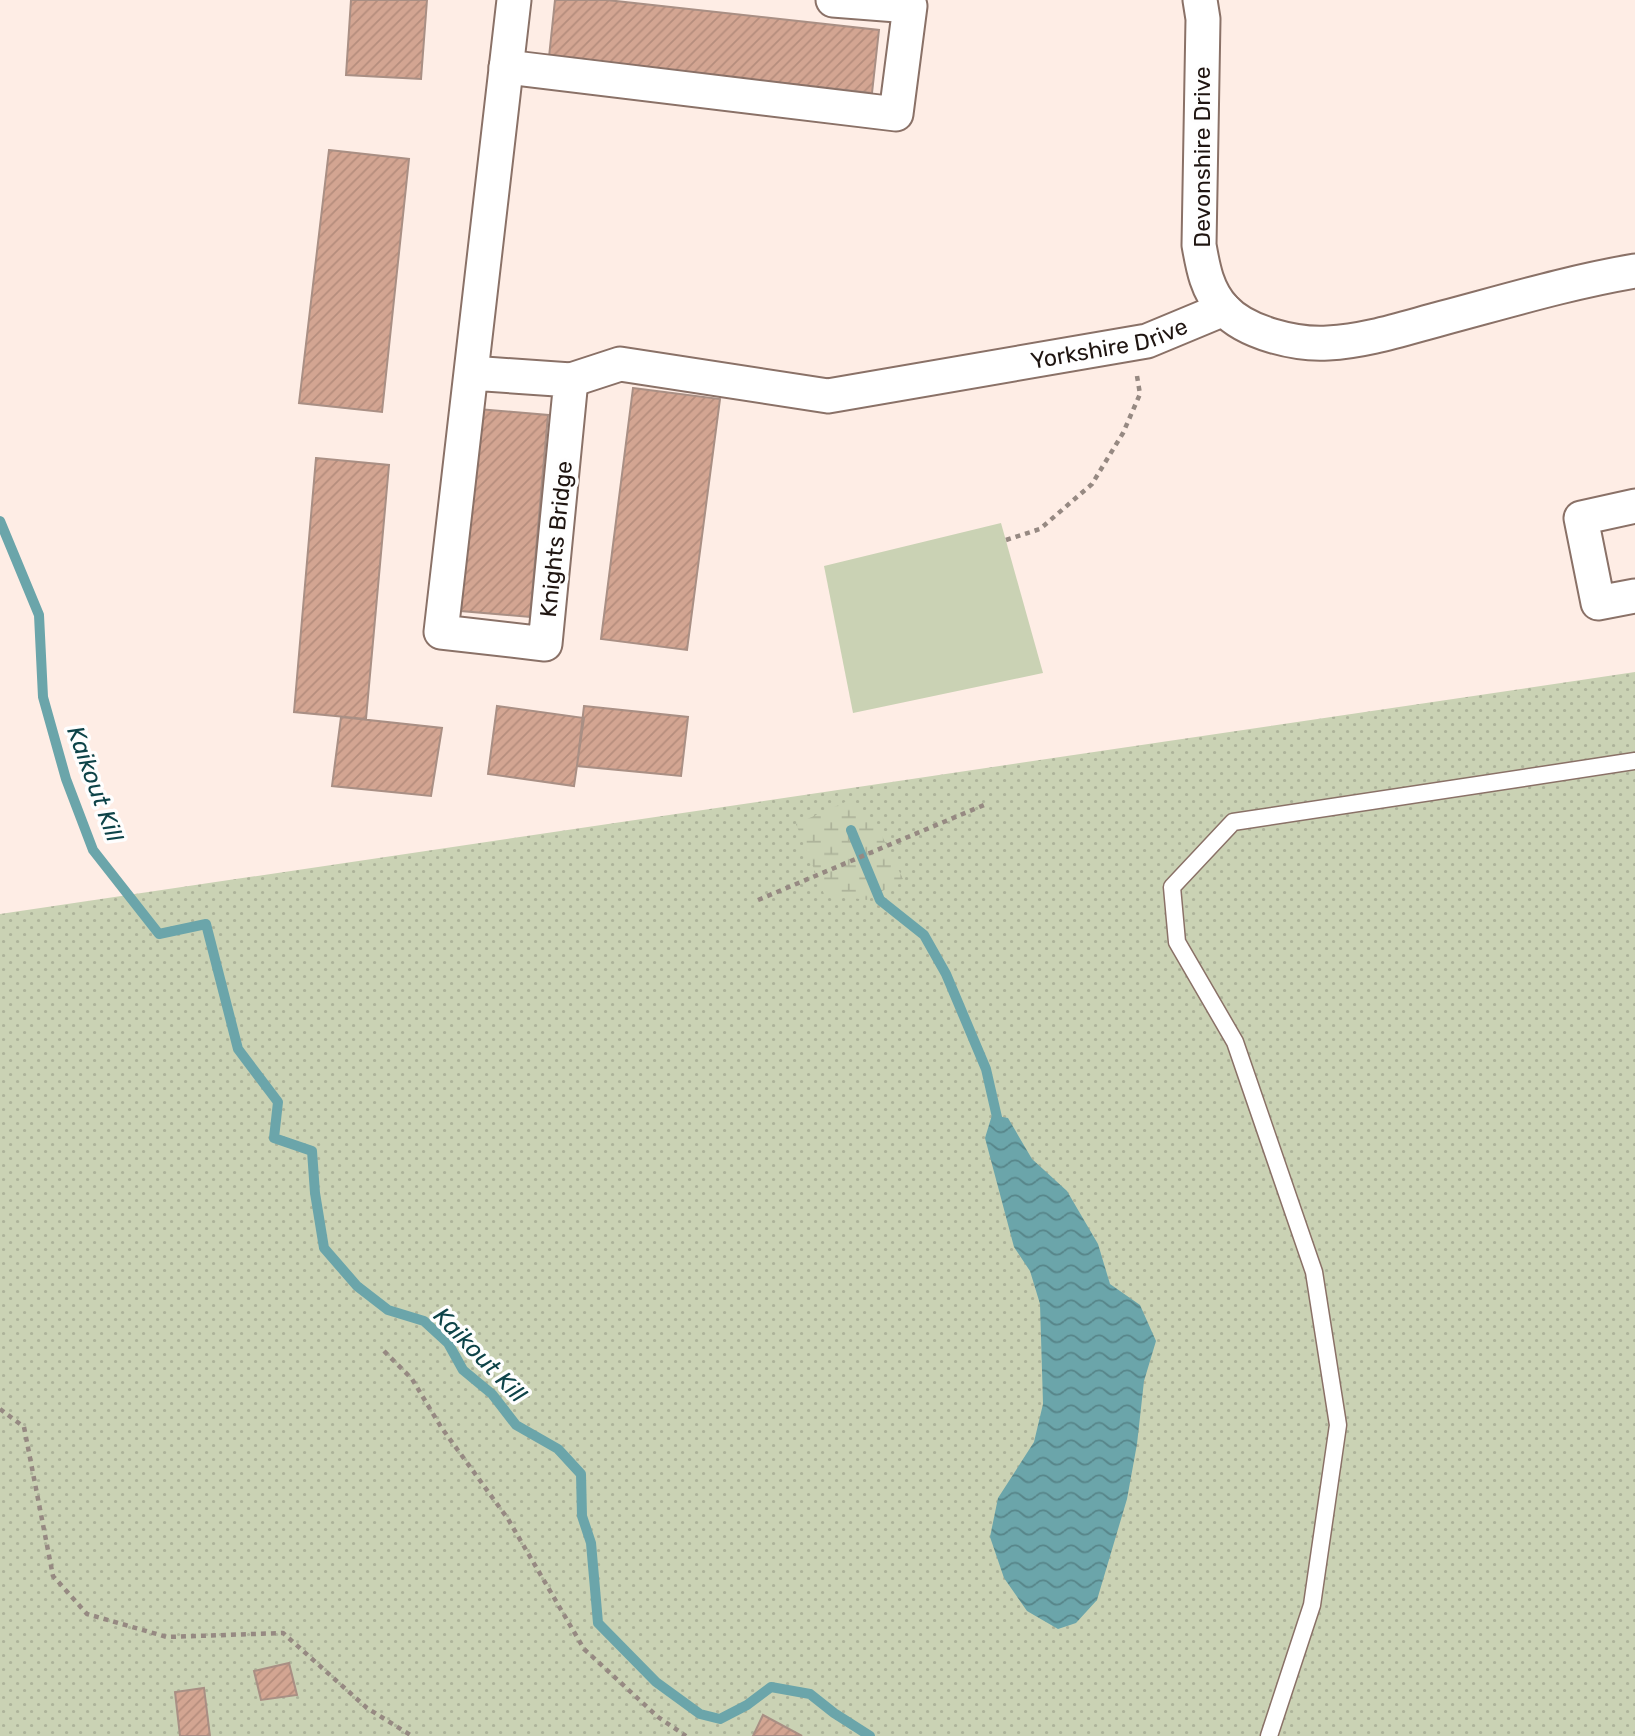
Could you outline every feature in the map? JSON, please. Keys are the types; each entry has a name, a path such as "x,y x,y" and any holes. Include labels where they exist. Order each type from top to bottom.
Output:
{"street":[{"name":"Knights Bridge","path":"513,0 441,632 545,644 571,380"},
{"path":"506,67 896,114 910,6 833,0"},
{"name":"Devonshire Drive","path":"1200,0 1203,19 1199,245 1205,279 1224,309"},
{"path":"1224,309 1248,326 1281,339 1326,343 1377,336 1586,279 1635,271"},
{"name":"Yorkshire Drive","path":"571,380 620,364 828,396 1147,341 1224,309"},
{"path":"471,373 571,380"},
{"path":"1635,506 1581,518 1598,603 1635,596"}],"lane":[{"path":"1269,1736 1312,1605 1338,1425 1314,1272 1235,1042 1177,942 1172,887 1233,822 1635,761"}],"path":[{"path":"1006,541 1040,529 1092,484 1123,433 1140,394 1132,344"},
{"path":"758,900 984,805"},
{"path":"384,1350 412,1379 441,1427 508,1519 584,1649 658,1717 686,1736"},
{"path":"0,1409 24,1427 53,1576 88,1614 167,1637 283,1633 367,1708 412,1736"}],"green space":[{"path":"1001,523 1043,673 853,713 824,566"},
{"path":"1635,672 1635,1736 0,1736 0,914"},
{"path":"852,799 882,836 903,879 867,900 824,894 796,824"}],"water":[{"path":"992,1115 1008,1118 1032,1159 1067,1191 1098,1244 1110,1284 1140,1305 1156,1341 1144,1381 1127,1499 1097,1600 1076,1623 1058,1629 1027,1611 1004,1578 990,1537 998,1498 1034,1442 1043,1404 1040,1304 1030,1271 1014,1247 985,1138"}],"building":[{"path":"351,0 427,0 421,79 346,75"},
{"path":"555,0 607,0 879,30 872,93 549,57"},
{"path":"329,150 409,159 382,412 299,403"},
{"path":"633,388 720,399 687,650 601,639"},
{"path":"478,409 548,415 530,617 461,611"},
{"path":"316,458 389,465 366,719 294,712"},
{"path":"497,706 584,718 574,786 488,774"},
{"path":"584,706 688,717 681,776 577,766"},
{"path":"341,717 442,728 431,796 332,786"},
{"path":"289,1663 297,1695 261,1700 254,1671"},
{"path":"204,1688 210,1736 180,1736 175,1692"},
{"path":"763,1715 802,1736 753,1736"}],"waterway":[{"name":"Kaikout Kill","path":"0,521 39,615 43,697 66,779 93,850 159,934 206,924 238,1049 278,1102 274,1138 312,1151 315,1193 324,1248 357,1286 388,1310 424,1321 448,1343 463,1370 492,1394 516,1425 558,1449 581,1474 582,1516 591,1543 598,1623 656,1682 700,1714 720,1719 747,1705 771,1687 810,1694 870,1736"},
{"path":"851,830 880,900 924,935 946,974 986,1069 999,1126"}]}
